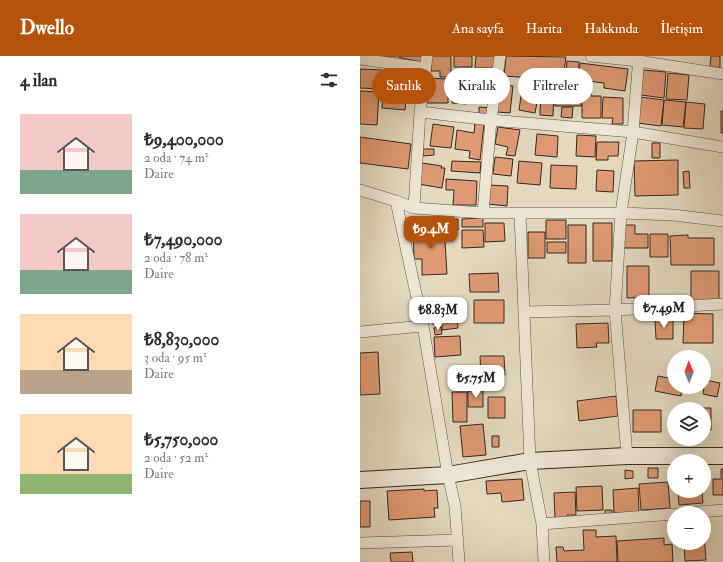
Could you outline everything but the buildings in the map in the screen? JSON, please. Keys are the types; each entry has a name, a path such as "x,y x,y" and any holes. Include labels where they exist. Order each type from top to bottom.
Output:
{"street":[{"path":"360,59 425,68 427,56"},
{"path":"483,213 491,120 500,56"},
{"path":"591,56 638,58 723,74"},
{"path":"628,456 615,310 620,213 633,132 638,58"},
{"path":"414,208 421,104"},
{"path":"420,112 491,120 633,132 723,147"},
{"path":"360,190 414,208 483,213 620,213 673,215 723,221"},
{"path":"396,202 423,326 448,475 455,506 459,562"},
{"path":"520,213 530,461 542,524 544,562"},
{"path":"524,312 615,310 723,304"},
{"path":"360,332 423,326"},
{"path":"360,480 448,475 530,461 628,456 723,456"},
{"path":"711,511 723,510"},
{"path":"542,524 667,515"},
{"path":"360,542 458,540"}]}
